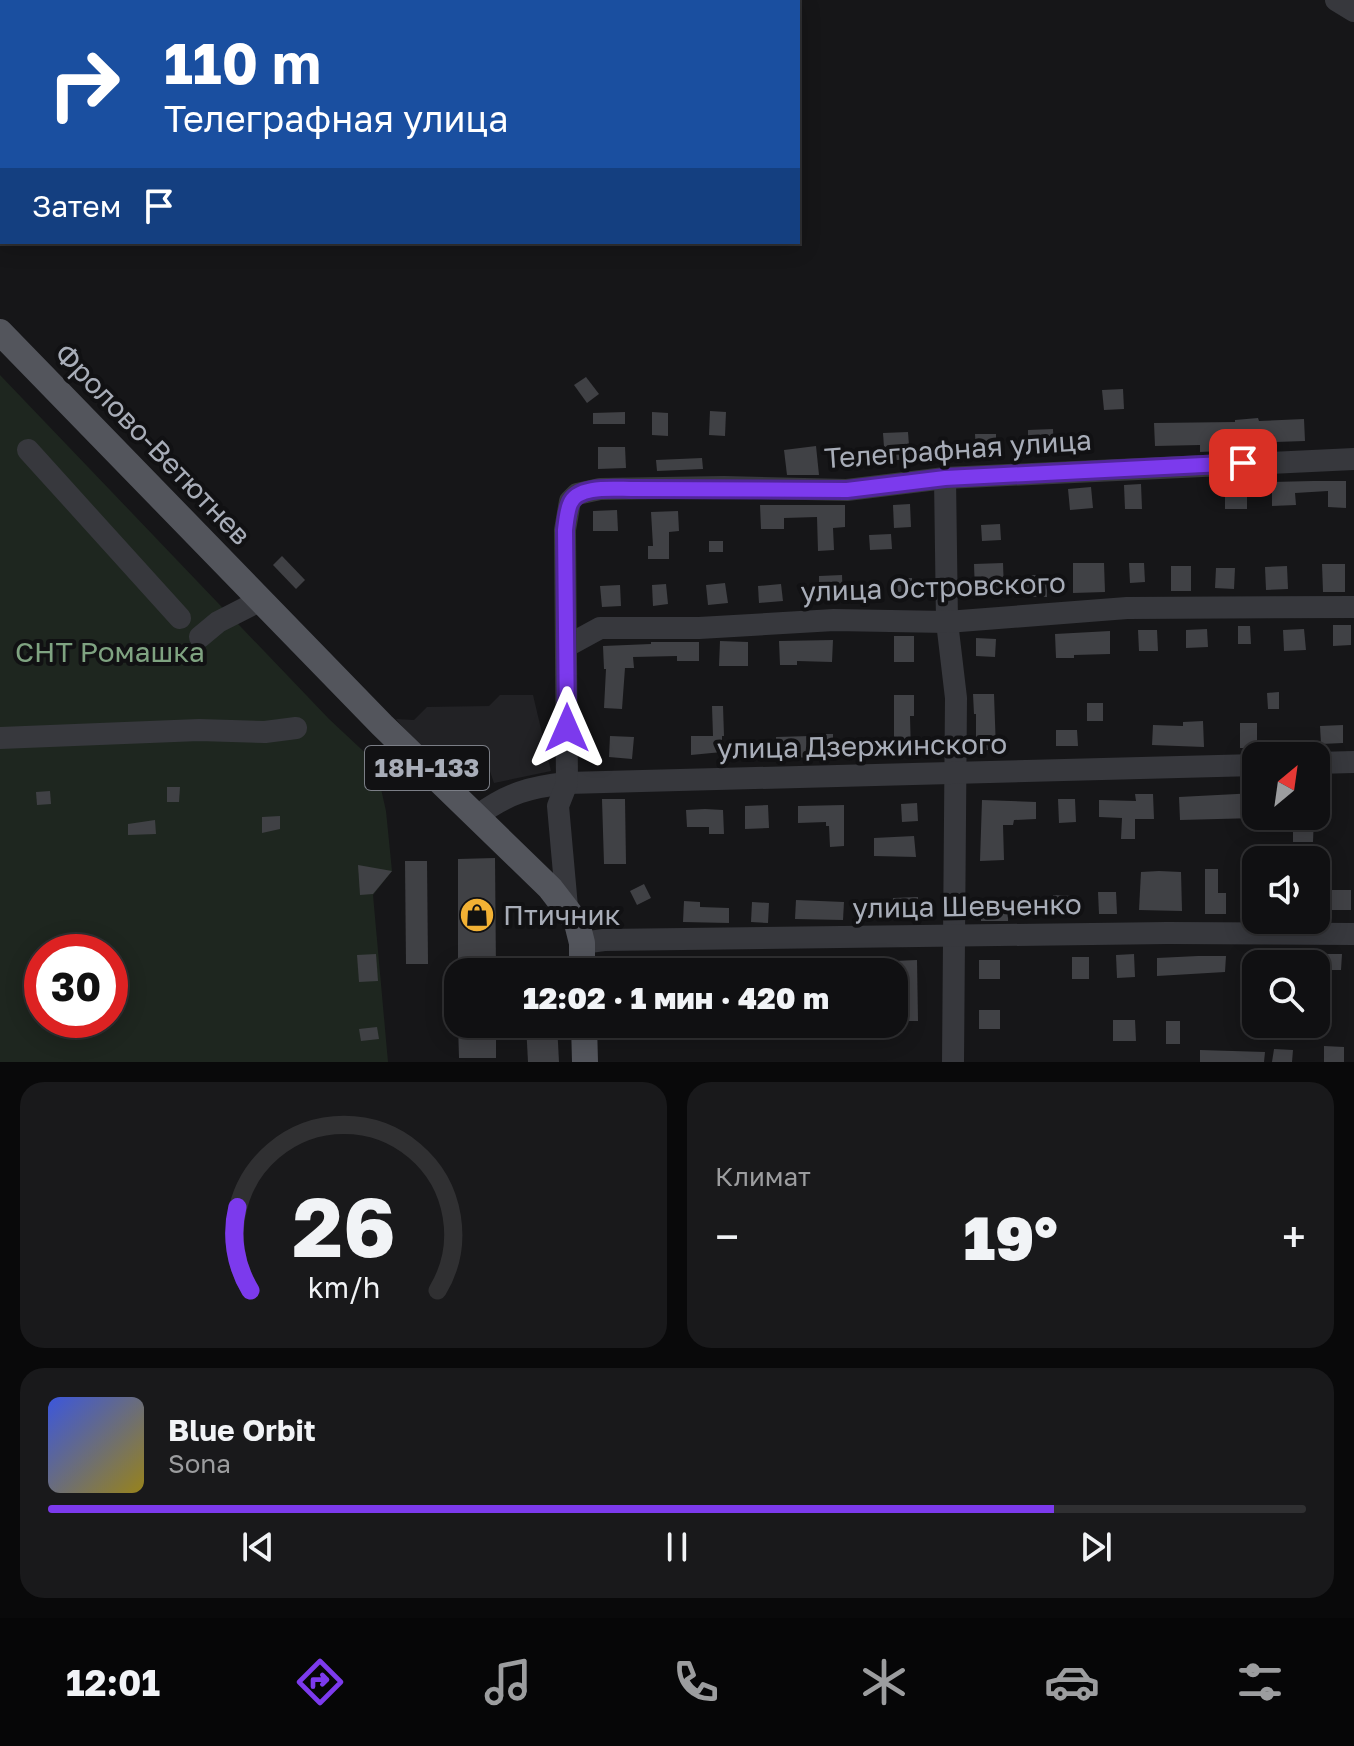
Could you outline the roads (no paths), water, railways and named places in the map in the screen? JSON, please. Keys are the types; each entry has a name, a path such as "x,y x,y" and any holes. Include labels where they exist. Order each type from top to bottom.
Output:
{"main road":[{"name":"Фролово-Ветютнев","path":"0,332 261,600"},
{"name":"18Н-133","path":"261,600 382,725 567,907 577,923 582,958"},
{"path":"584,1038 585,1062"}],"street":[{"path":"1336,0 1354,11"},
{"path":"28,450 180,618"},
{"name":"Телеграфная улица","path":"567,646 565,530 570,501 577,494 600,489 724,487 847,490 945,478 1354,459"},
{"path":"945,478 947,622 956,698 953,1062"},
{"path":"200,637 218,622 261,600"},
{"name":"улица Островского","path":"567,646 600,628 699,628 834,620 947,622 1127,608 1354,607"},
{"path":"567,646 567,783 558,806 567,907"},
{"path":"0,738 199,730 265,732 296,728"},
{"path":"1330,763 1354,762"},
{"name":"улица Дзержинского","path":"477,816 510,794 536,786 567,783 1242,765"},
{"name":"улица Шевченко","path":"582,943 604,940 1167,933 1354,934"}],"place":[{"name":"Птичник","path":"477,915"}],"park label":[{"name":"СНТ Ромашка","path":"110,652"}]}
